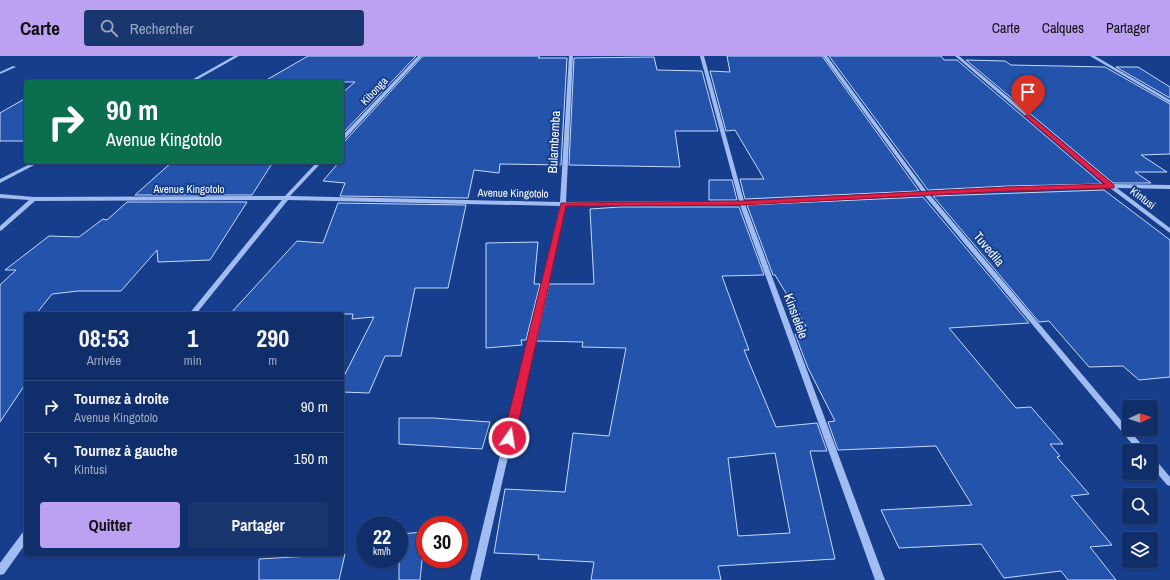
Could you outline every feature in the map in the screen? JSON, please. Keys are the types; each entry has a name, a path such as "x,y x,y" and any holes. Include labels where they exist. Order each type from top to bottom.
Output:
{"street":[{"path":"194,80 237,56"},
{"name":"Kibonga","path":"344,137 420,56"},
{"name":"Bulambemba","path":"475,580 563,204 571,56"},
{"name":"Kinsielele","path":"702,56 742,203 880,580"},
{"name":"Tuvedila","path":"825,56 926,194 1137,444"},
{"name":"Kintusi","path":"957,56 1111,186 1170,231"},
{"path":"1092,56 1170,102"},
{"path":"0,73 14,66"},
{"path":"0,181 34,164"},
{"path":"194,312 286,198 318,164"},
{"name":"Avenue Kingotolo","path":"0,196 34,199 286,198 563,204 742,203 1008,189 1111,186 1170,187"},
{"path":"0,229 34,199"},
{"path":"1158,468 1170,483"},
{"path":"0,571 24,538"}],"building":[{"path":"308,56 416,56 344,132 344,91 355,82 344,82 344,80 266,80"},
{"path":"423,56 540,56 538,58 567,58 561,165 500,164 499,173 474,170 468,198 340,196 345,183 323,181 337,164 344,164 345,141"},
{"path":"727,56 822,56 919,191 745,199 740,179 764,179 735,130 726,131 710,71 730,72"},
{"path":"829,56 941,56 944,60 957,60 1102,184 1008,186 928,190"},
{"path":"654,57 657,70 702,71 718,131 675,131 680,167 569,165 574,58"},
{"path":"966,60 1005,61 1011,65 1105,67 1170,104 1170,154 1141,155 1167,172 1135,172 1151,183 1113,183"},
{"path":"1116,67 1138,67 1170,87 1170,98"},
{"path":"24,99 24,141 0,141 0,113"},
{"path":"170,164 272,164 252,195 135,195"},
{"path":"709,180 732,180 737,200 709,200"},
{"path":"1104,190 1170,240 1170,377 1139,380 1123,366 1089,367 1049,321 1039,322 933,196"},
{"path":"923,197 1029,323 949,328 1016,408 1031,407 1063,444 1050,444 1060,456 1057,457 1089,494 1071,496 1112,545 1090,547 1116,580 1068,580 1061,571 1004,578 981,544 899,548 881,510 972,505 936,446 838,450 828,422 835,421 808,368 795,334 801,334 797,326 806,326 775,275 773,275 747,205"},
{"path":"127,202 247,202 210,260 158,262 157,250 121,291 78,291 52,294 38,312 24,312 24,386 0,422 0,285 16,270 5,270 49,236 79,237 103,219 107,220"},
{"path":"338,203 466,205 448,288 415,288 401,356 385,356 369,393 344,392 344,376 374,317 352,319 353,314 344,314 344,312 232,312 297,241 323,243"},
{"path":"620,207 739,207 764,275 722,276 749,350 744,350 776,427 817,423 827,451 810,451 835,559 718,566 721,580 591,580 594,562 538,559 539,555 494,553 505,489 565,492 573,433 609,436 626,348 582,347 583,342 536,341 549,284 594,284 590,209","holes":["775,453 790,533 738,536 728,458"]},
{"path":"538,242 534,284 540,284 526,340 521,340 522,345 486,348 486,243"},
{"path":"399,418 433,418 490,422 482,449 399,444"},
{"path":"408,533 416,533 416,568 421,568 420,580 399,580 399,568 408,568"},
{"path":"345,554 339,580 259,580 259,559 344,556"}],"route":[{"path":"509,438 563,204 742,203 1008,189 1111,186 1028,116"}]}
